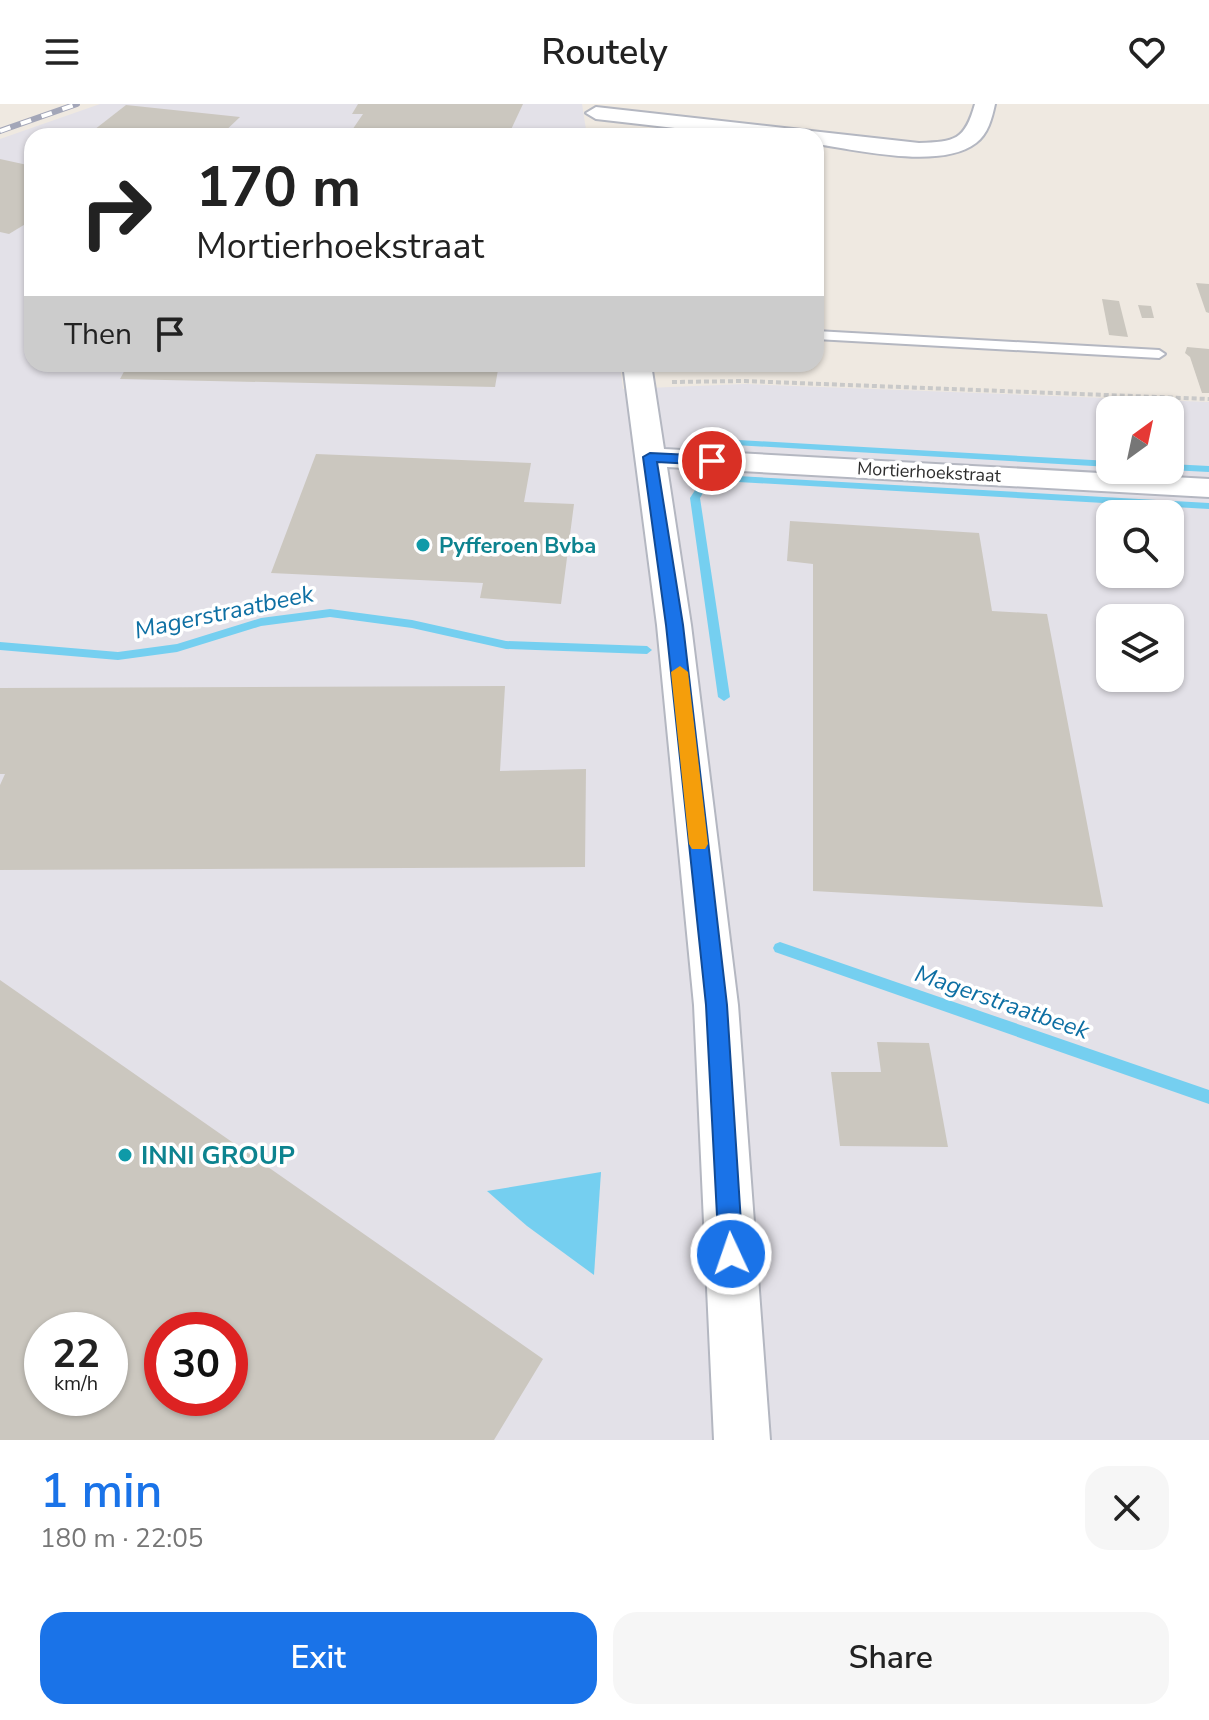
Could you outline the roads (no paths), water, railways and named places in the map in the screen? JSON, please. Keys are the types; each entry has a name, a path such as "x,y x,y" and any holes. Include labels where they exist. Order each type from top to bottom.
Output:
{"street":[{"path":"824,139 914,150 956,146 970,139 982,119 985,104"},
{"path":"599,128 596,108 742,128"},
{"path":"638,373 674,625 716,1005 742,1440"},
{"name":"Mortierhoekstraat","path":"650,457 1209,488"}],"lane":[{"path":"824,335 1159,354"}],"water":[{"path":"601,1172 594,1275 527,1226 487,1191"}],"waterway":[{"path":"704,441 1096,463"},
{"path":"1184,468 1209,469"},
{"path":"724,697 695,498 702,486 720,478 1209,506"},
{"name":"Magerstraatbeek","path":"0,646 118,656 177,648 261,622 330,613 412,624 506,645 647,650"},
{"name":"Magerstraatbeek","path":"780,948 1209,1097"}],"railway":[{"path":"0,131 77,104"}],"place":[{"name":"Pyfferoen Bvba","path":"423,545"},
{"name":"INNI GROUP","path":"125,1155"}]}
